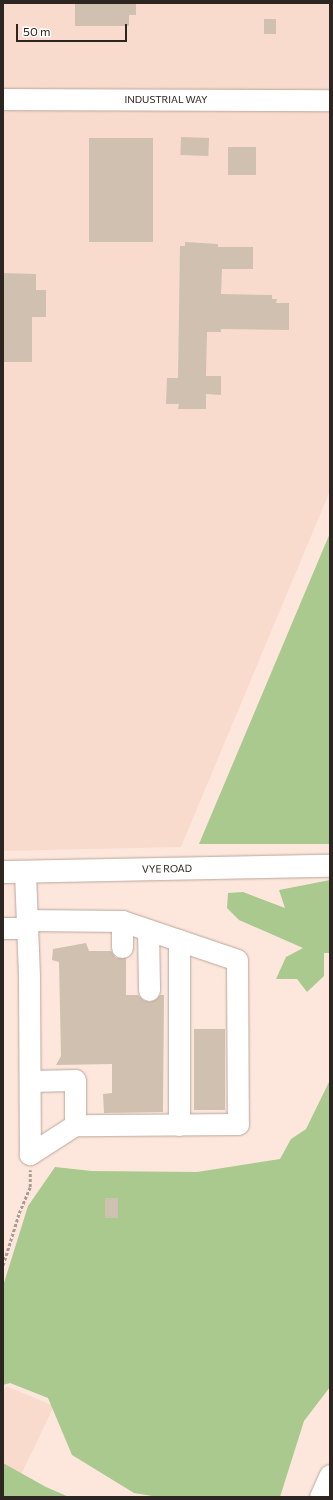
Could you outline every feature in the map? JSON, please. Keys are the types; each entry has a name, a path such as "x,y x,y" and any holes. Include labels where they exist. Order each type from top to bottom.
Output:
{"main road":[{"name":"VYE ROAD","path":"3,872 330,866"}],"street":[{"name":"INDUSTRIAL WAY","path":"3,99 330,100"},
{"path":"25,872 30,1081 30,1154"},
{"path":"122,921 122,946"},
{"path":"3,928 27,924 122,921 237,960 238,1124 75,1125 30,1154"},
{"path":"148,930 148,990"},
{"path":"179,940 179,1125"},
{"path":"30,1081 75,1080 75,1125"},
{"path":"320,1497 330,1475"}],"path":[{"path":"3,1265 19,1213 30,1187 30,1154"}],"shaded area":[{"path":"3,3 330,3 330,491 181,847 3,851"},
{"path":"6,1386 54,1406 20,1477 3,1469 3,1392"}],"green space":[{"path":"330,533 330,844 199,844"},
{"path":"330,880 330,953 324,953 324,976 307,992 297,979 276,979 286,957 303,948 239,920 227,908 228,893 243,892 285,908 279,890"},
{"path":"330,1080 330,1387 304,1421 280,1497 158,1497 134,1493 72,1455 48,1398 10,1383 3,1385 3,1286 28,1206 55,1167 92,1171 197,1172 280,1159 291,1139 306,1129"},
{"path":"3,1463 46,1487 69,1497 3,1497"}],"building":[{"path":"75,3 136,3 136,15 129,15 129,26 75,26"},
{"path":"264,19 276,19 276,34 264,34"},
{"path":"181,137 209,138 208,156 180,155"},
{"path":"89,138 153,138 153,242 89,242"},
{"path":"228,147 256,147 256,175 228,175"},
{"path":"185,242 218,244 218,247 253,247 253,269 222,269 221,294 272,295 272,299 277,299 276,303 289,303 289,330 221,329 221,332 207,332 206,376 221,376 221,395 206,394 206,409 178,409 179,404 166,404 167,378 178,378 180,246 185,246"},
{"path":"3,273 36,274 36,290 46,290 46,317 32,317 32,362 3,362"},
{"path":"86,943 89,951 111,951 116,958 126,958 126,995 138,995 143,1000 149,1002 155,1000 160,995 164,995 163,1112 104,1113 103,1094 112,1093 112,1064 56,1065 61,1056 59,962 52,960 53,949"},
{"path":"194,1029 225,1029 225,1110 194,1110"},
{"path":"105,1198 118,1198 118,1218 105,1218"}]}
